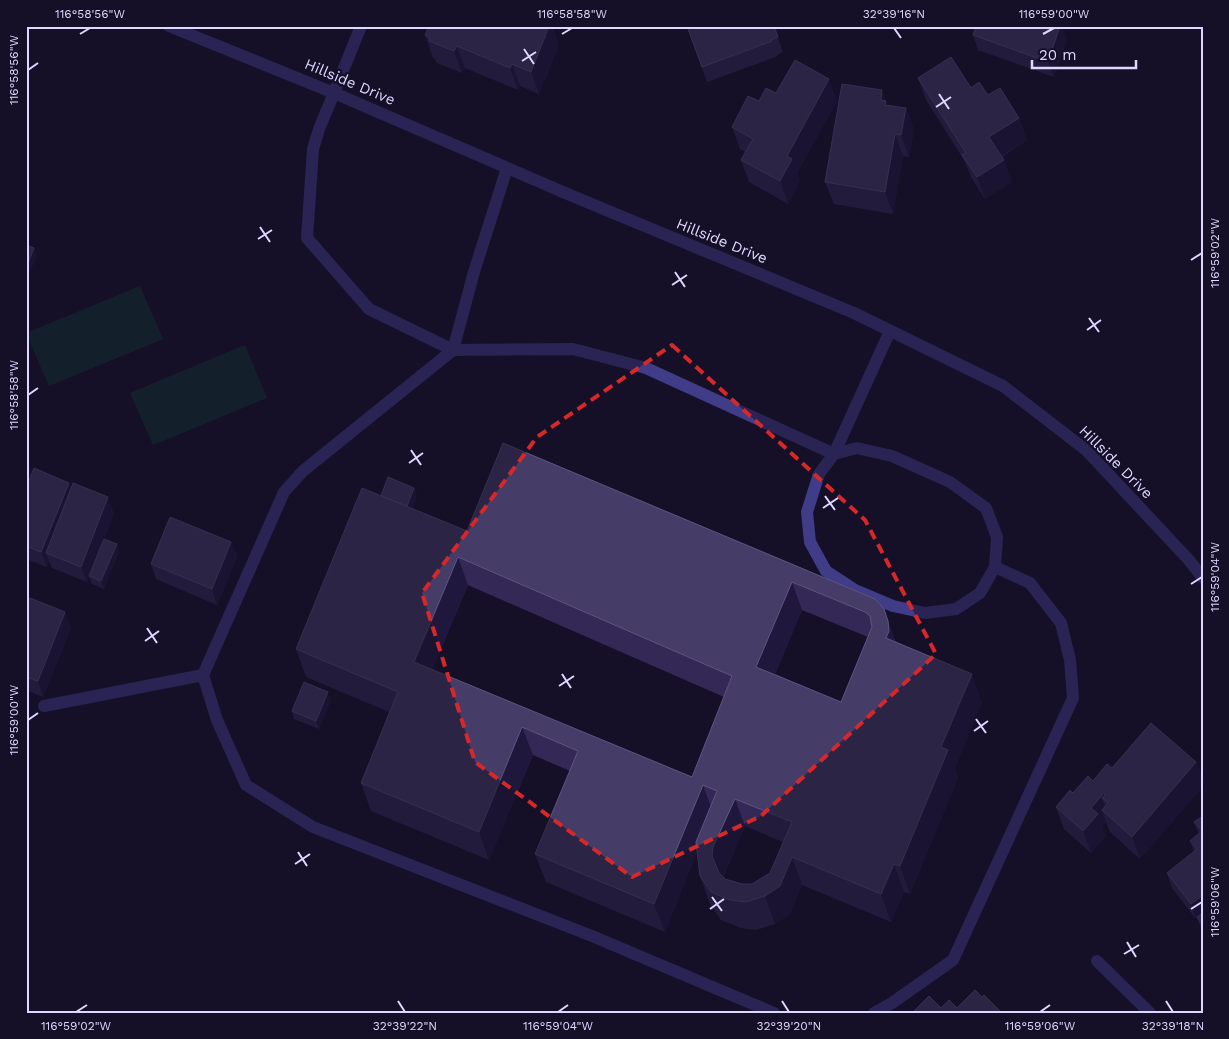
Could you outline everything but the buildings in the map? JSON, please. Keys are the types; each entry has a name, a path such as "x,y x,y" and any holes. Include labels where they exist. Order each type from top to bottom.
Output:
{"street":[{"name":"Hillside Drive","path":"169,26 334,93 570,195 854,313 1003,386 1086,450 1188,559 1203,578"},
{"path":"361,26 319,129 313,149 307,238 369,309 453,350 573,350 646,368 834,454 857,448 892,456 950,482 986,508 997,537 995,568 980,593 956,609 925,613 893,606 855,590 826,571 810,542 807,512 819,474 834,454 890,331"},
{"path":"507,168 474,272 453,350 303,471 284,492 203,675 217,720 246,785 312,826 592,936 774,1013"},
{"path":"874,1013 953,960 1073,698 1070,660 1061,623 1030,583 995,568"},
{"path":"44,706 203,675"},
{"path":"1097,960 1150,1013"}],"highlighted area":[{"path":"672,345 865,520 936,654 761,816 632,877 475,762 422,593 537,437"}],"green space":[{"path":"140,286 163,339 49,386 26,333"},
{"path":"245,345 267,398 153,445 130,393"}]}
